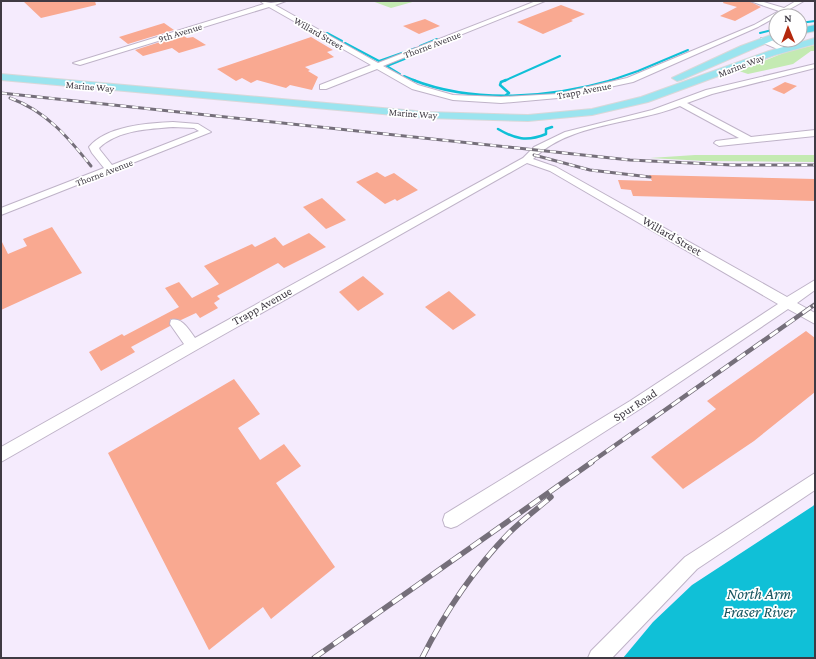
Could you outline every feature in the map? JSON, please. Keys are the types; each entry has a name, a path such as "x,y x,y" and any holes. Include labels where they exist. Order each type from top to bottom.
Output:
{"main road":[{"name":"Marine Way","path":"1,69 176,88 458,111 511,112 570,106 632,94 671,81 768,39"},
{"name":"Marine Way","path":"1,77 427,115 528,118 592,112 644,100 785,49 815,42"}],"street":[{"name":"Willard Street","path":"262,1 375,66"},
{"name":"9th Avenue","path":"77,63 283,1"},
{"name":"Thorne Avenue","path":"323,87 542,1"},
{"path":"753,1 777,8"},
{"name":"Trapp Avenue","path":"788,8 801,1"},
{"name":"Trapp Avenue","path":"375,66 425,91 453,97 500,100 558,96 610,86 646,74 756,26 768,19"},
{"path":"764,40 785,49"},
{"name":"Trapp Avenue","path":"1,455 193,344 526,160 536,149 557,138 583,129 655,112 708,93 815,66"},
{"path":"681,103 748,139"},
{"name":"Thorne Avenue","path":"1,212 206,132 196,126 187,125 128,129 101,140 94,146 94,151 110,169"},
{"path":"719,143 815,133"},
{"name":"Willard Street","path":"526,160 553,168 815,318"},
{"name":"Spur Road","path":"451,520 589,435 789,303 815,284"},
{"path":"176,324 193,344"},
{"path":"598,658 691,563 815,481"}],"green space":[{"path":"372,1 416,1 391,8"},
{"path":"815,45 815,51 811,51 793,64 748,74 739,71 786,52 808,48 808,47"},
{"path":"695,155 815,155 815,162 705,161 650,158"}],"water":[{"name":"North Arm Fraser River","path":"815,499 815,658 620,658 667,601"}],"pier":[{"path":"815,497 815,504 813,506 692,585 653,622 623,658 618,658 665,599 735,549"}],"building":[{"path":"23,1 95,1 96,5 41,18"},
{"path":"724,1 749,1 761,7 735,21 720,16 737,7 723,3"},
{"path":"561,5 585,14 543,34 517,22"},
{"path":"425,19 440,26 419,34 403,26"},
{"path":"164,23 174,30 128,44 119,37"},
{"path":"182,35 187,38 193,37 206,45 179,53 172,48 143,56 135,50"},
{"path":"311,37 333,50 327,52 334,57 305,67 310,70 308,71 318,77 312,90 290,85 286,88 257,80 251,83 242,78 236,81 217,69"},
{"path":"785,82 797,86 784,94 772,89"},
{"path":"377,172 385,177 394,173 418,190 397,201 395,199 385,204 356,182"},
{"path":"649,175 815,179 815,201 633,196 631,190 621,189 618,180 652,181"},
{"path":"322,198 346,220 326,229 303,207"},
{"path":"52,227 82,273 1,310 1,240 8,254 27,246 23,239"},
{"path":"309,233 326,247 284,268 278,263 217,296 220,299 214,303 218,308 200,318 196,313 181,320 170,319 170,326 131,347 135,352 101,371 89,352 122,334 124,336 179,307 165,288 179,282 192,298 219,284 204,266 252,244 255,247 275,237 283,246"},
{"path":"363,276 384,294 358,311 339,292"},
{"path":"449,291 476,315 453,330 425,307"},
{"path":"806,331 815,338 815,392 754,441 683,489 651,457 716,409 707,401"},
{"path":"234,379 260,414 238,428 260,460 284,444 301,466 276,483 335,567 271,619 263,607 209,650 108,453"}],"waterway":[{"path":"808,22 815,21"},
{"path":"760,33 768,31"},
{"path":"327,33 342,41"},
{"path":"420,46 437,39"},
{"path":"345,43 379,61 416,48"},
{"path":"609,81 638,71 688,50"},
{"path":"504,81 560,56"},
{"path":"400,74 387,66 407,58"},
{"path":"404,76 416,81"},
{"path":"506,80 501,82 500,85 509,93 506,95"},
{"path":"609,81 613,80"},
{"path":"416,81 437,88 462,93 513,96 564,91 609,81"},
{"path":"498,129 510,135 527,139 546,134 546,129 552,127"}],"railway":[{"path":"1,93 630,160 732,165 815,165"},
{"path":"10,98 35,110 55,126 65,135 91,166"},
{"path":"534,155 590,170 650,177"},
{"path":"590,463 814,305"},
{"path":"314,658 592,462"},
{"path":"422,658 450,608 484,561 514,528 551,497"}]}
